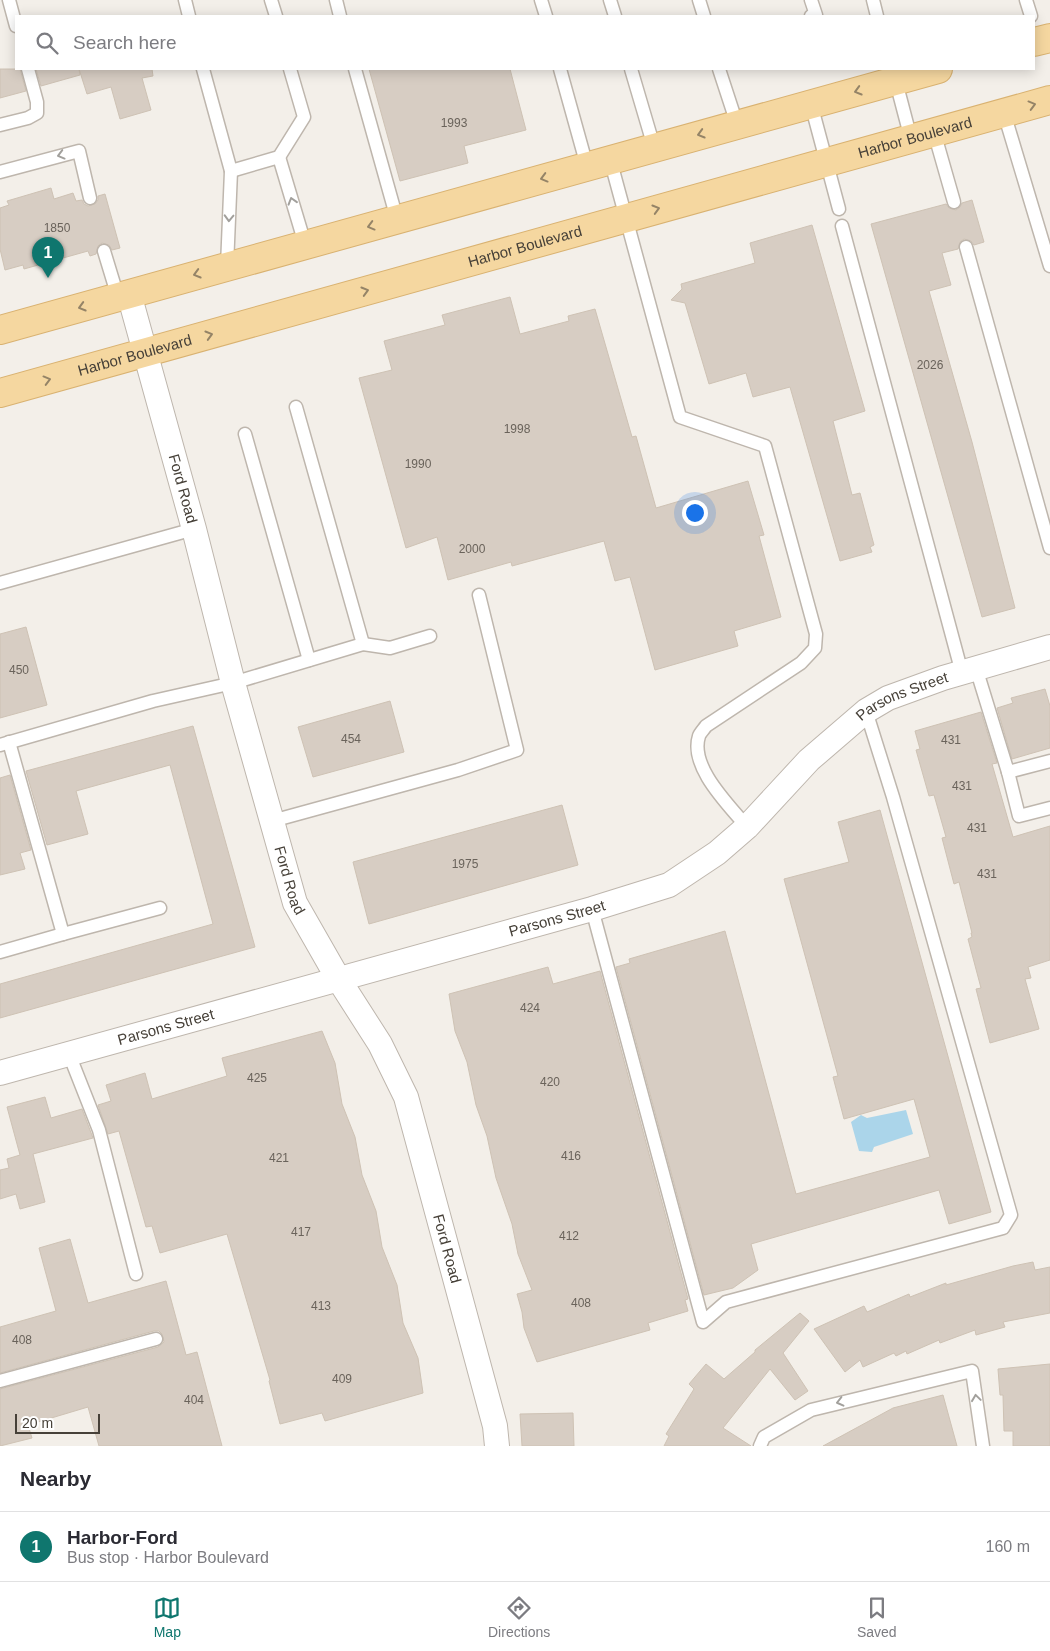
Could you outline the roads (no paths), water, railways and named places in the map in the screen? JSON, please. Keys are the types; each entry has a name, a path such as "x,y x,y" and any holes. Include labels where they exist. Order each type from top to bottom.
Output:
{"main road":[{"path":"0,329 811,104 894,75 931,70"},
{"name":"Harbor Boulevard","path":"0,393 1050,100"}],"street":[{"name":"Ford Road","path":"124,295 145,353 194,529 233,683 295,903 339,980 380,1044 406,1097 495,1426 497,1446"},
{"name":"Parsons Street","path":"0,1073 592,909 669,885 717,853 747,827 809,760 866,711 888,698 1050,647"}],"lane":[{"path":"9,0 15,22"},
{"path":"185,0 189,15"},
{"path":"271,0 276,15"},
{"path":"336,0 340,15"},
{"path":"541,0 546,15"},
{"path":"610,0 615,15"},
{"path":"699,0 704,15"},
{"path":"811,0 816,15"},
{"path":"873,0 877,15"},
{"path":"1026,0 1031,15"},
{"path":"0,125 28,118 37,113 37,102 28,70"},
{"path":"204,70 231,171 227,266"},
{"path":"231,171 279,157 304,118 290,70"},
{"path":"355,70 397,218"},
{"path":"560,70 598,163 626,218 680,417 765,446 816,634 815,648 800,663 706,726 699,735 698,750 702,768 718,792 747,827"},
{"path":"631,70 654,147"},
{"path":"719,70 737,124"},
{"path":"894,75 954,202"},
{"path":"811,104 839,209"},
{"path":"1004,113 1050,266"},
{"path":"0,172 78,151 90,198"},
{"path":"279,157 305,244"},
{"path":"842,226 969,671 1008,772 1020,816 1050,808"},
{"path":"966,247 1050,548"},
{"path":"104,251 124,295"},
{"path":"296,407 363,644"},
{"path":"245,434 310,660"},
{"path":"0,583 194,529"},
{"path":"272,821 458,770 517,750 479,595"},
{"path":"63,934 5,743 152,701 233,683 363,644 390,648 430,636"},
{"path":"592,909 704,1322 726,1302 1003,1228 1011,1215 896,807 866,711"},
{"path":"1008,772 1050,761"},
{"path":"0,952 160,908"},
{"path":"69,1054 98,1130 136,1274"},
{"path":"0,1381 156,1339"},
{"path":"760,1446 764,1437 811,1410 972,1371 983,1446"}],"water":[{"path":"906,1110 913,1134 874,1147 872,1152 859,1151 851,1122 861,1115 867,1118"}],"place":[{"name":"Harbor-Ford","path":"48,278"}]}
